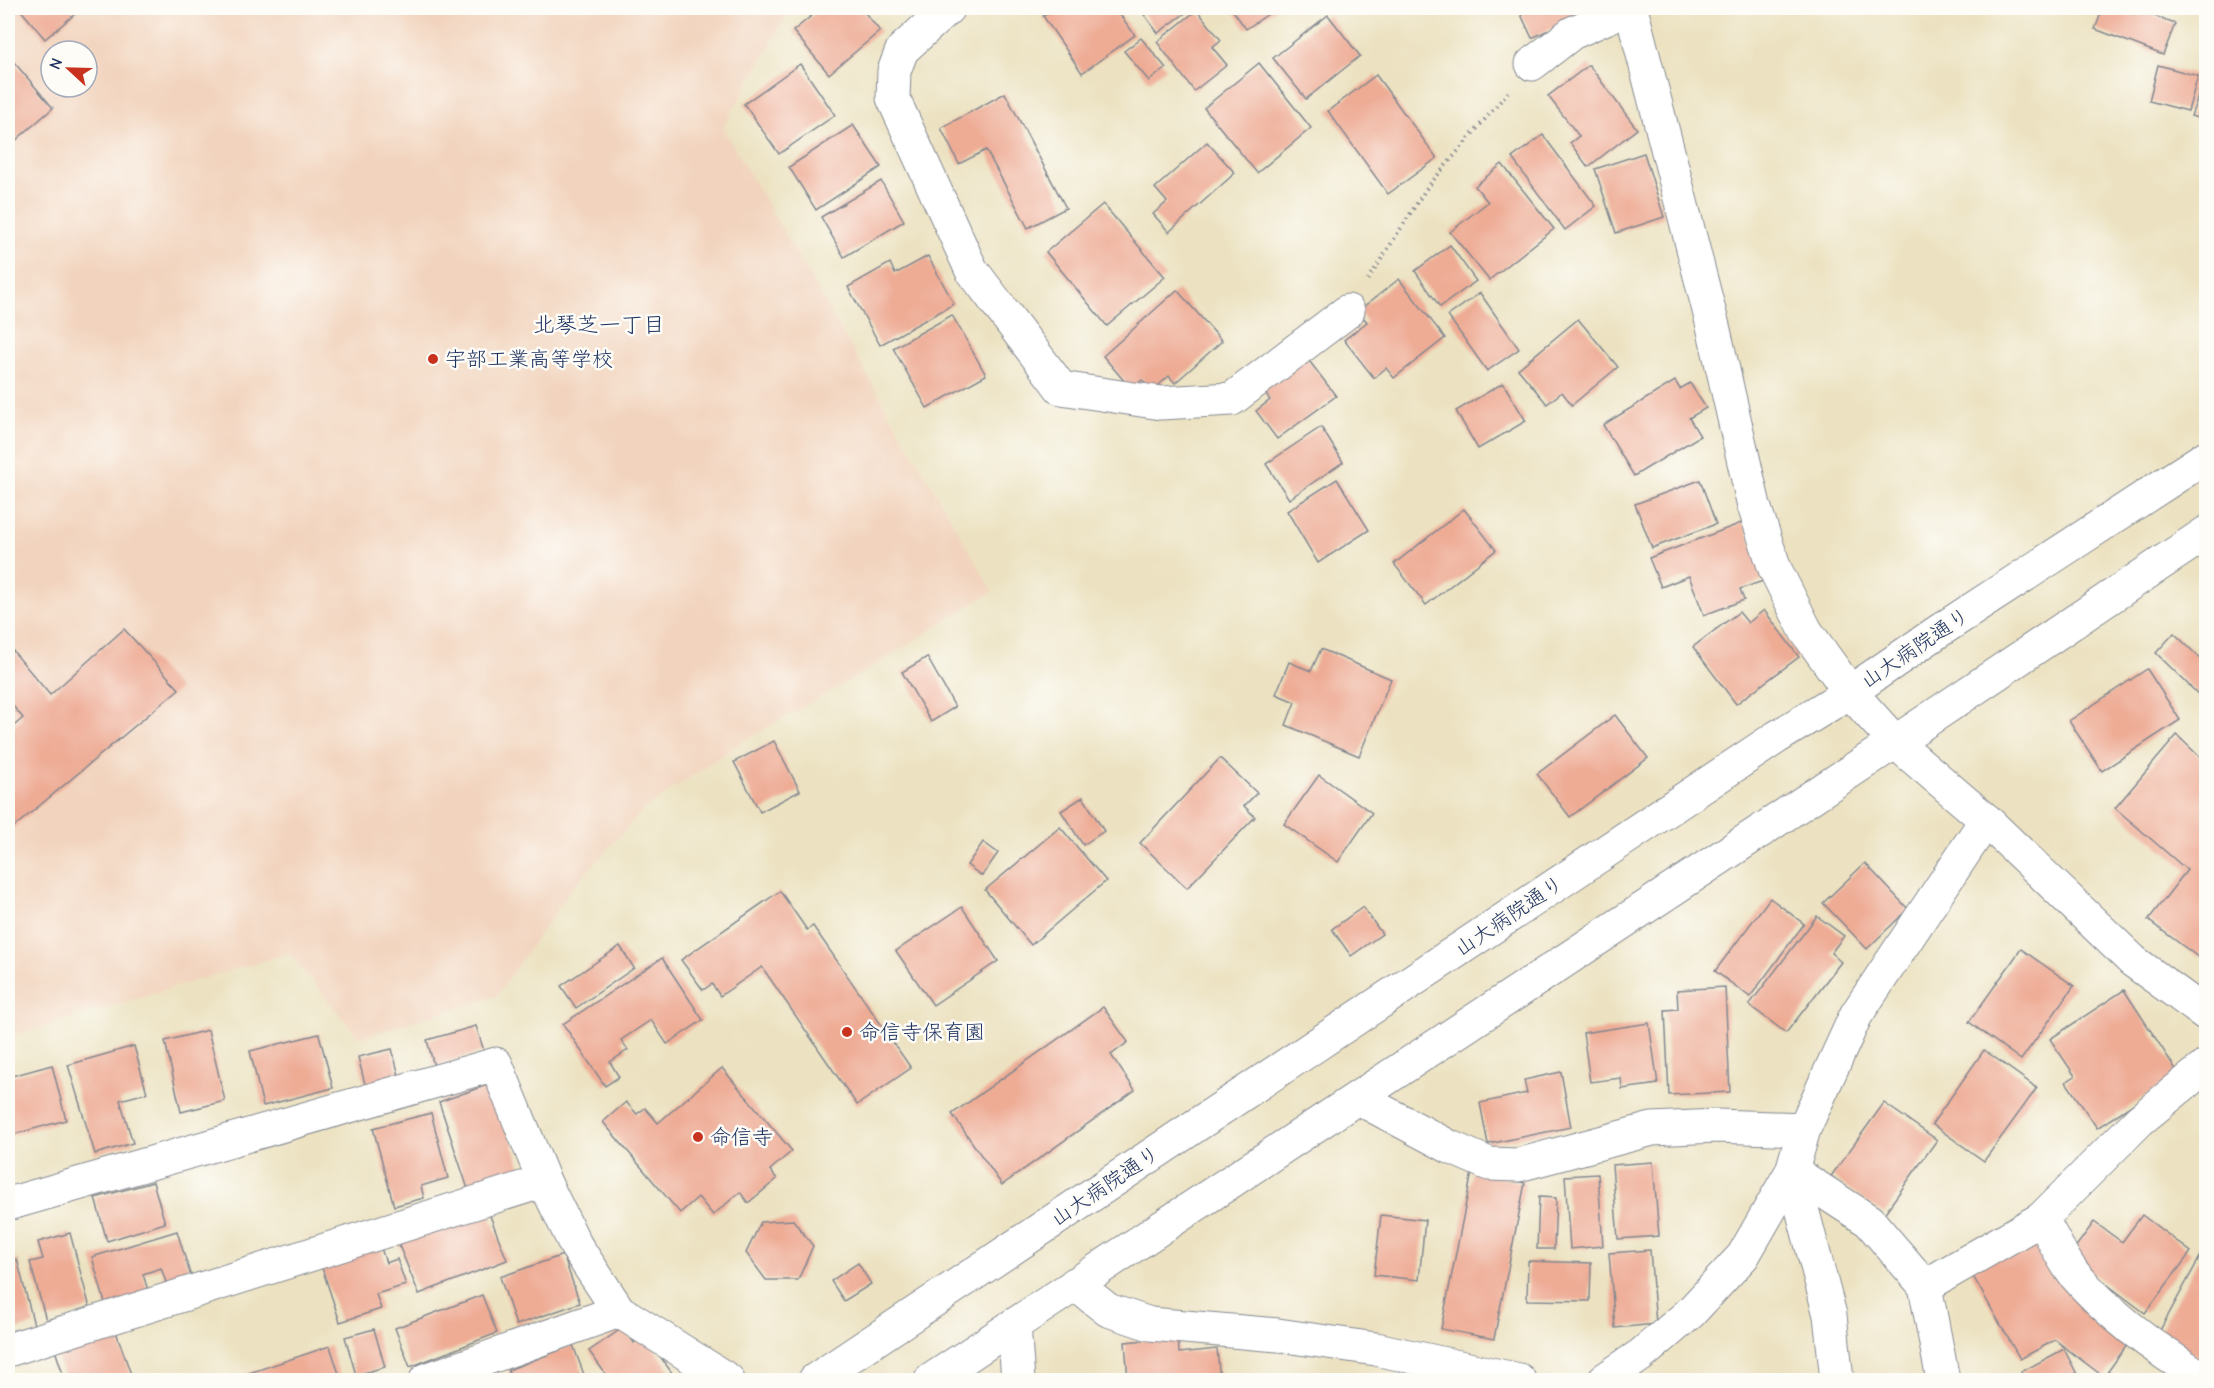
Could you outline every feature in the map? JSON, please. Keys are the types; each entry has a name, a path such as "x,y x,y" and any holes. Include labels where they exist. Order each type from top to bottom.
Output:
{"street":[{"path":"948,8 902,50 894,71 893,98 971,269 1061,387 1161,403 1232,399 1348,311"},
{"path":"1532,64 1572,33 1630,8 1713,326 1754,506 1775,569 1806,631 1850,692 1896,742 1986,820 2133,961 2206,1014"},
{"name":"山大病院通り","path":"815,1380 1777,737 1850,692 1939,631 2206,457"},
{"path":"931,1380 1896,742 2206,533"},
{"path":"1604,1380 1641,1355 1690,1313 1735,1264 1792,1171 1804,1129 1856,1015 1986,820"},
{"path":"8,1204 496,1064 544,1181 576,1246 619,1311 728,1380"},
{"path":"1925,1286 2041,1219 2140,1120 2206,1066"},
{"path":"1358,1098 1450,1147 1489,1164 1518,1165 1652,1129 1716,1126 1804,1129"},
{"path":"1792,1171 1869,1221 1925,1286 1943,1380"},
{"path":"1792,1171 1830,1315 1837,1380"},
{"path":"8,1350 544,1181"},
{"path":"2041,1219 2073,1272 2103,1304 2167,1357 2206,1380"},
{"path":"1075,1284 1108,1310 1150,1324 1278,1335 1376,1349 1519,1380"},
{"path":"426,1380 619,1311"},
{"path":"1014,1325 1018,1380"}],"path":[{"path":"1348,311 1426,189 1532,64"}],"shaded area":[{"name":"宇部工業高等学校","path":"8,8 791,8 723,128 993,591 864,672 738,744 642,811 572,888 496,996 359,1038 289,953 8,1037"}],"building":[{"path":"19,8 70,8 75,14 45,39"},
{"path":"821,8 861,8 880,31 829,74 793,31"},
{"path":"1056,8 1115,8 1135,35 1082,73 1043,16"},
{"path":"1139,8 1186,8 1188,11 1158,33"},
{"path":"1231,8 1277,8 1246,29"},
{"path":"1518,8 1594,8 1532,38"},
{"path":"2103,8 2134,8 2175,24 2163,55 2095,29"},
{"path":"1197,10 1221,40 1212,47 1227,65 1194,91 1157,42"},
{"path":"1328,15 1360,56 1306,99 1273,58"},
{"path":"1141,38 1166,68 1149,81 1124,51"},
{"path":"8,55 39,92 39,99 45,99 53,108 8,147"},
{"path":"1259,63 1311,128 1257,173 1204,108"},
{"path":"800,64 835,115 779,154 744,104"},
{"path":"1589,65 1637,129 1588,167 1570,143 1579,136 1548,96"},
{"path":"2158,65 2198,76 2188,111 2149,101"},
{"path":"2206,74 2206,121 2191,116"},
{"path":"1376,75 1437,158 1388,194 1328,111"},
{"path":"1005,93 1066,208 1028,228 986,150 959,164 941,128"},
{"path":"853,125 881,167 816,210 789,167"},
{"path":"1543,135 1596,206 1565,230 1512,158"},
{"path":"1207,142 1235,173 1169,232 1153,214 1167,202 1155,188"},
{"path":"1644,153 1664,217 1616,233 1595,169"},
{"path":"1502,164 1554,229 1489,280 1450,232 1488,202 1475,186"},
{"path":"881,181 904,221 844,257 821,217"},
{"path":"1103,204 1165,277 1107,326 1046,252"},
{"path":"1450,245 1476,281 1440,307 1415,271"},
{"path":"928,256 954,304 880,345 848,287 890,263 895,274"},
{"path":"1399,279 1445,338 1394,378 1386,368 1374,378 1344,340 1367,322 1358,311"},
{"path":"1177,290 1222,341 1175,383 1169,376 1152,391 1142,380 1131,389 1103,356"},
{"path":"1480,293 1519,349 1487,371 1448,316"},
{"path":"952,315 986,375 927,408 893,348"},
{"path":"1578,319 1618,367 1572,405 1562,392 1547,404 1518,369"},
{"path":"1307,358 1336,396 1277,439 1256,411 1270,400 1263,390"},
{"path":"1675,381 1680,389 1690,383 1706,408 1689,418 1700,436 1634,476 1603,425"},
{"path":"1503,383 1526,421 1478,449 1456,411"},
{"path":"1321,427 1343,462 1289,499 1266,464"},
{"path":"1337,479 1369,530 1318,563 1287,511"},
{"path":"1700,480 1716,524 1652,548 1635,504"},
{"path":"1464,509 1496,550 1426,605 1394,564"},
{"path":"1744,522 1766,580 1740,589 1744,600 1704,615 1689,576 1661,587 1649,558"},
{"path":"1764,610 1799,657 1736,704 1693,647 1739,612 1748,623"},
{"path":"124,629 179,689 8,832 8,731 23,718 8,700 8,645 50,695"},
{"path":"2174,633 2206,664 2206,702 2156,653"},
{"path":"1321,649 1391,679 1359,756 1286,725 1295,702 1276,694 1289,662 1311,671"},
{"path":"927,657 955,707 931,722 902,672"},
{"path":"2147,669 2180,720 2102,771 2069,721"},
{"path":"1615,715 1648,758 1570,817 1537,774"},
{"path":"2177,735 2206,763 2206,944 2198,957 2148,920 2187,870 2115,808"},
{"path":"774,741 800,791 760,812 734,762"},
{"path":"1220,758 1257,793 1244,806 1255,817 1187,888 1140,843"},
{"path":"1319,775 1372,813 1338,862 1284,824"},
{"path":"1083,797 1104,831 1083,845 1061,811"},
{"path":"1060,827 1106,881 1031,945 985,890"},
{"path":"983,842 998,853 982,876 967,865"},
{"path":"1865,863 1908,909 1867,949 1823,903"},
{"name":"命信寺保育園","path":"780,891 807,930 813,926 911,1068 857,1105 762,967 720,996 712,984 703,990 681,960"},
{"path":"1770,898 1804,924 1750,997 1715,971"},
{"path":"962,907 998,961 933,1005 896,951"},
{"path":"1363,907 1382,934 1351,956 1332,929"},
{"path":"1817,916 1844,936 1831,953 1841,962 1786,1033 1749,1005"},
{"path":"620,946 634,968 576,1008 561,986"},
{"path":"2021,949 2074,986 2021,1060 1969,1022"},
{"path":"662,958 703,1020 667,1044 651,1020 621,1040 628,1050 610,1062 619,1077 605,1086 563,1024"},
{"path":"1725,987 1730,1092 1669,1095 1665,1010 1678,1009 1677,990"},
{"path":"2124,990 2179,1074 2097,1128 2066,1082 2075,1076 2050,1039"},
{"path":"1103,1007 1128,1042 1111,1055 1135,1090 1002,1185 952,1114"},
{"path":"1649,1023 1658,1084 1622,1089 1621,1078 1590,1082 1583,1033"},
{"path":"476,1026 484,1051 434,1066 427,1040"},
{"path":"208,1030 225,1101 181,1112 165,1041"},
{"path":"319,1034 333,1088 263,1106 250,1051"},
{"path":"134,1046 147,1093 120,1100 133,1143 95,1154 68,1065"},
{"path":"392,1049 400,1079 366,1088 358,1057"},
{"path":"1984,1050 2037,1088 1984,1161 1932,1124"},
{"path":"52,1065 66,1120 8,1136 8,1077"},
{"name":"命信寺","path":"722,1068 792,1151 770,1170 777,1179 748,1203 740,1192 713,1215 698,1197 680,1213 603,1122 626,1102 637,1114 645,1108 658,1123"},
{"path":"1561,1072 1571,1127 1488,1144 1480,1103 1527,1093 1524,1080"},
{"path":"493,1083 522,1171 468,1189 439,1102"},
{"path":"1884,1103 1937,1140 1884,1214 1831,1176"},
{"path":"431,1113 448,1178 421,1186 424,1198 394,1206 373,1128"},
{"path":"1653,1162 1659,1236 1618,1239 1612,1165"},
{"path":"1472,1172 1525,1183 1494,1339 1441,1329"},
{"path":"1598,1174 1603,1246 1570,1249 1565,1176"},
{"path":"153,1182 165,1223 107,1241 95,1198"},
{"path":"1539,1197 1556,1198 1554,1249 1537,1249"},
{"path":"487,1208 507,1260 419,1294 398,1243"},
{"path":"1381,1215 1425,1220 1419,1280 1374,1275"},
{"path":"2142,1215 2191,1252 2145,1313 2069,1256 2094,1222 2122,1242"},
{"path":"793,1220 813,1246 798,1280 766,1280 746,1253 761,1222"},
{"path":"2040,1230 2130,1341 2104,1377 2055,1340 2020,1359 1969,1269"},
{"path":"177,1231 191,1277 167,1285 161,1268 143,1274 150,1297 107,1310 92,1257"},
{"path":"70,1233 90,1308 46,1320 30,1262 43,1259 38,1242"},
{"path":"379,1242 386,1263 397,1259 406,1285 376,1294 381,1309 340,1322 320,1262"},
{"path":"2206,1246 2206,1362 2158,1334"},
{"path":"1650,1250 1656,1324 1615,1328 1609,1253"},
{"path":"563,1255 580,1303 516,1325 500,1277"},
{"path":"17,1259 34,1325 8,1332 8,1262"},
{"path":"1528,1261 1591,1263 1590,1301 1527,1300"},
{"path":"858,1263 871,1284 844,1301 831,1281"},
{"path":"482,1295 497,1333 410,1367 395,1328"},
{"path":"114,1326 133,1380 65,1380 54,1347"},
{"path":"624,1327 634,1343 645,1335 677,1380 600,1380 607,1376 589,1351"},
{"path":"374,1329 385,1367 356,1375 345,1337"},
{"path":"1178,1337 1179,1353 1217,1349 1220,1380 1128,1380 1125,1342"},
{"path":"573,1345 586,1380 512,1380 508,1370"},
{"path":"330,1346 341,1380 228,1380"},
{"path":"2064,1349 2080,1380 2025,1380 2021,1372"}],"place":[{"name":"宇部工業高等学校","path":"433,359"},
{"name":"命信寺保育園","path":"847,1032"},
{"name":"命信寺","path":"698,1137"}],"district":[{"name":"北琴芝一丁目","path":"599,324"}]}
